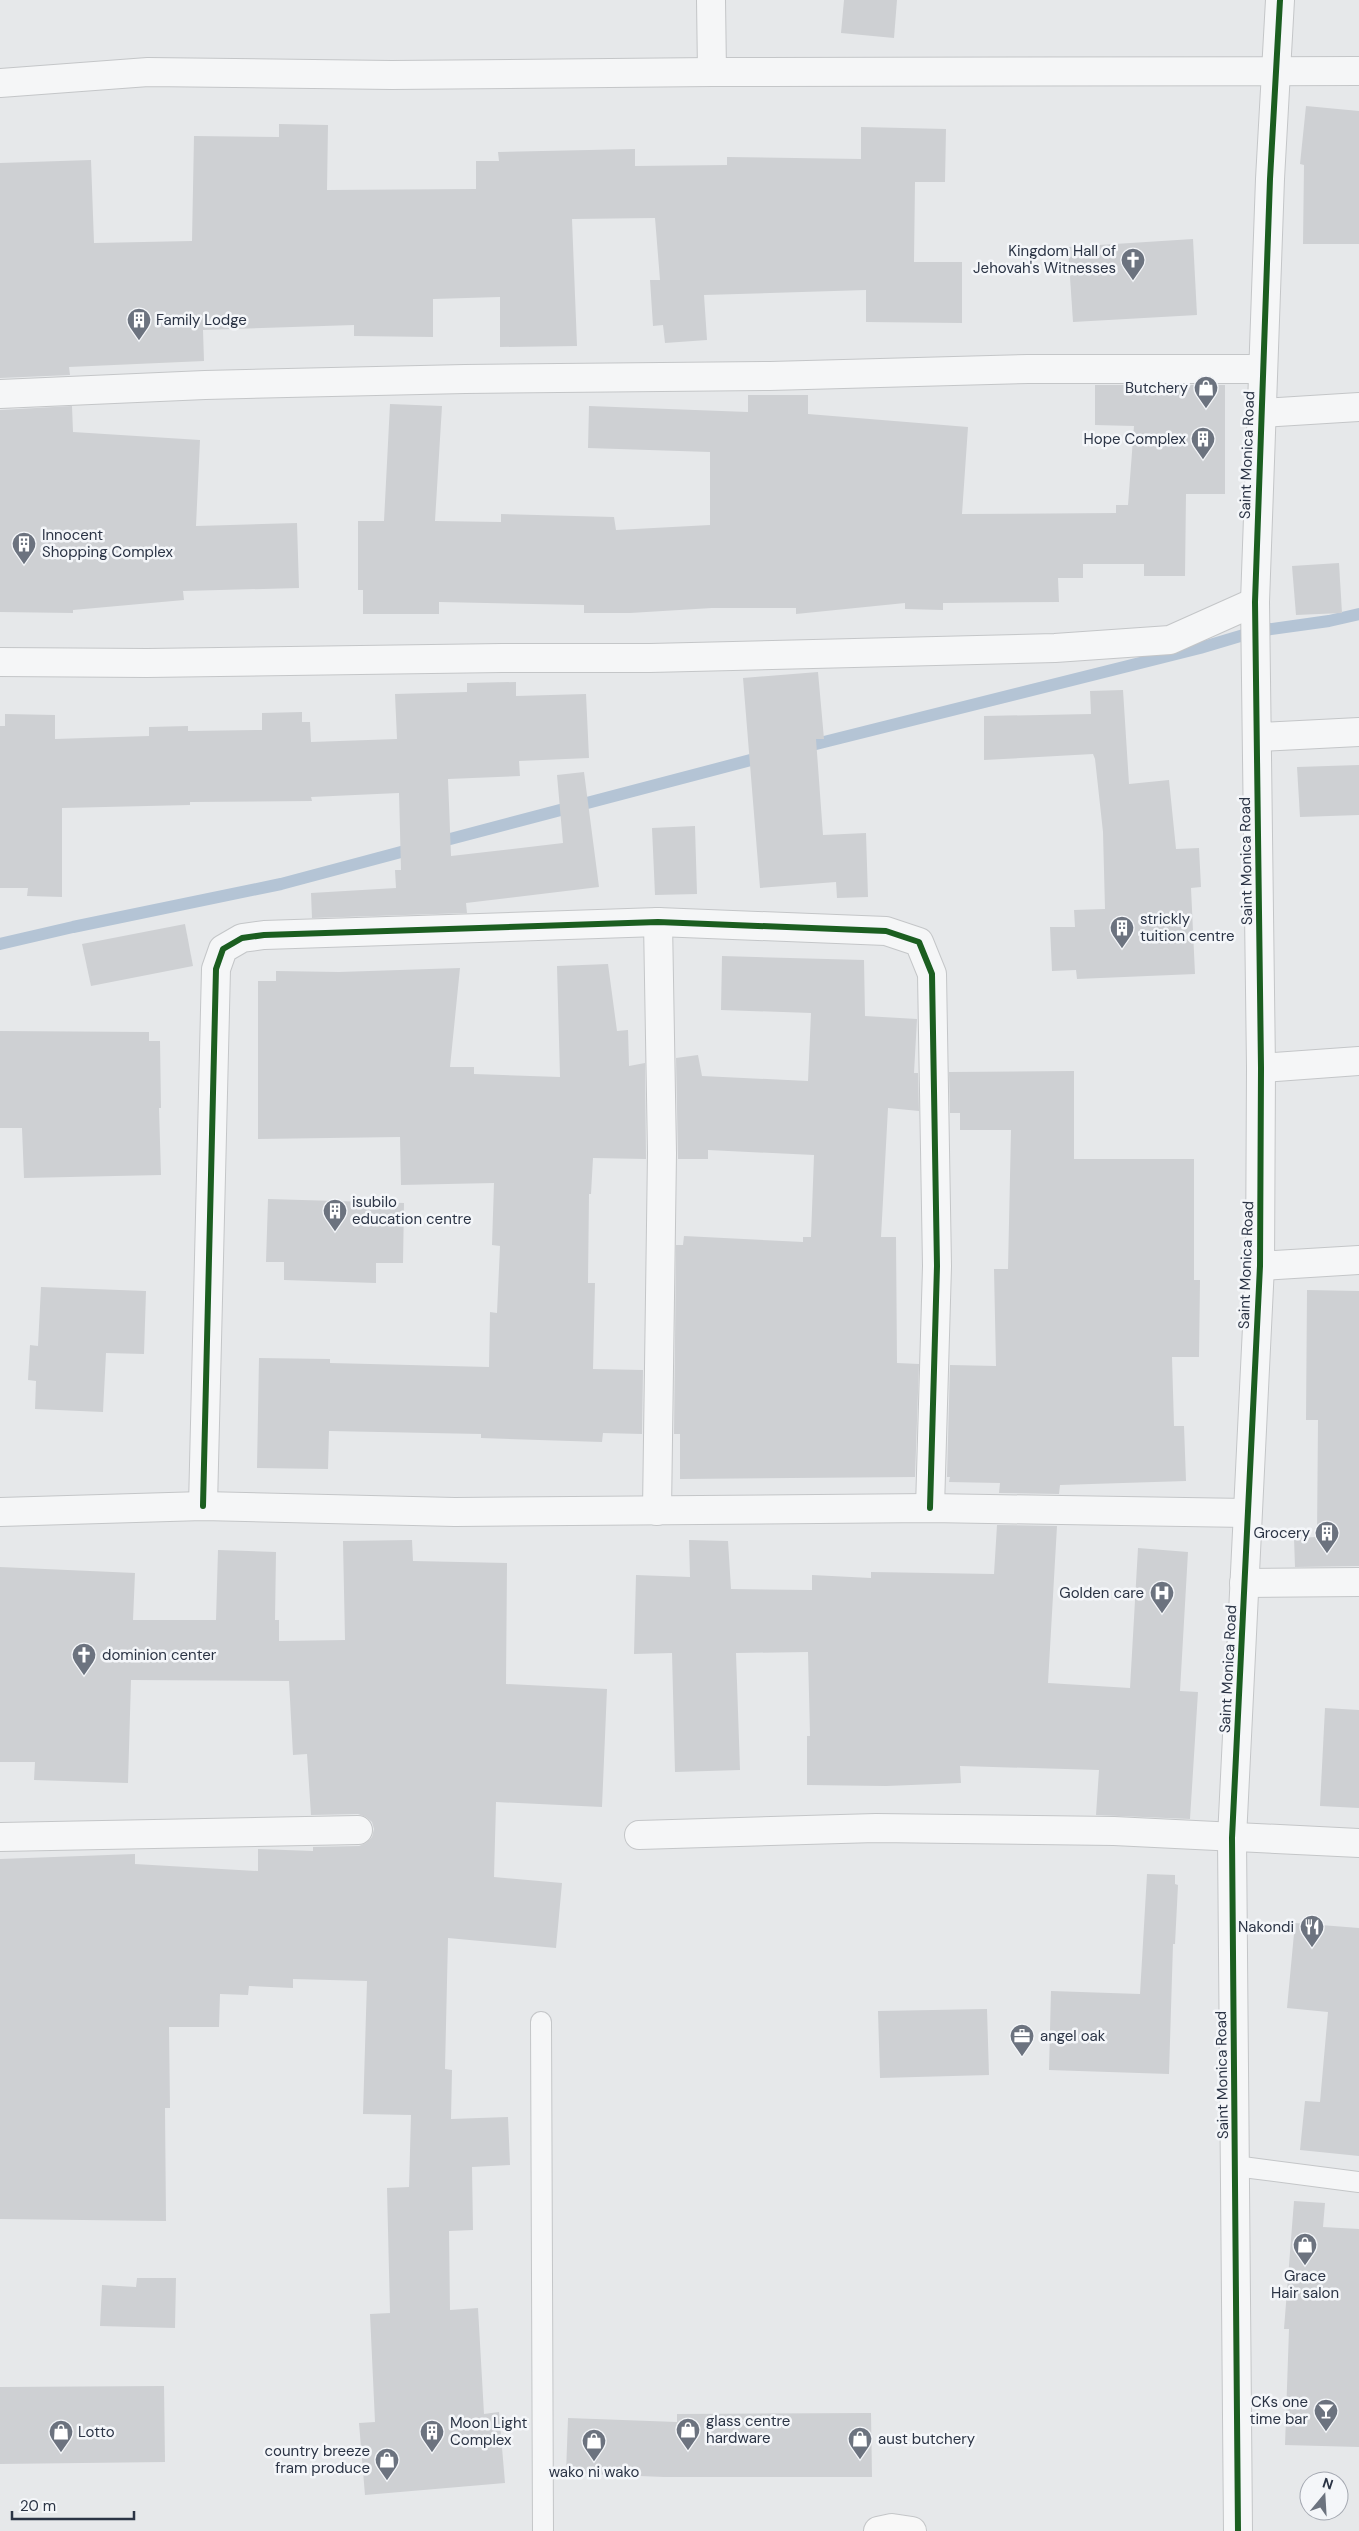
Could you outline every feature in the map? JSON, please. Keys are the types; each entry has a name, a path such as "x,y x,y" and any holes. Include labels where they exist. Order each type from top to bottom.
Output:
{"street":[{"path":"711,0 712,72"},
{"name":"Saint Monica Road","path":"1238,2531 1232,1838 1260,1266 1258,737 1255,602 1262,369 1275,71 1280,0"},
{"path":"0,83 148,72 392,75 712,72 1359,71"},
{"path":"0,394 205,385 465,379 770,376 1028,369 1262,369"},
{"path":"1262,413 1359,406"},
{"path":"0,662 147,663 650,658 1055,648 1170,640 1255,602"},
{"path":"1258,737 1359,732"},
{"path":"656,1511 662,1153 658,922"},
{"path":"203,1506 216,968 223,949 242,938 264,935 658,922 886,931 919,942 932,974 937,1266 930,1508"},
{"path":"1260,1068 1359,1061"},
{"path":"1260,1266 1359,1260"},
{"path":"0,1512 203,1506 455,1512 930,1508 1247,1513"},
{"path":"1244,1583 1359,1582"},
{"path":"640,1835 876,1828 1114,1831 1359,1843"},
{"path":"0,1837 358,1830"}],"lane":[{"path":"541,2022 543,2531"},
{"path":"1235,2166 1359,2182"}],"building":[{"path":"844,0 897,0 894,38 841,33"},
{"path":"1306,106 1359,111 1359,244 1303,244 1304,165 1300,164"},
{"path":"279,124 328,125 327,190 476,189 476,161 499,161 498,152 635,149 635,166 727,165 727,157 861,159 861,127 946,129 945,182 915,182 914,262 962,262 962,323 866,322 866,290 704,295 707,340 665,343 663,325 653,326 650,280 660,280 655,218 572,219 577,346 500,347 500,297 433,299 433,337 354,336 354,325 203,330 204,361 69,367 70,375 0,378 0,163 91,160 94,243 192,241 194,136 279,137"},
{"name":"Kingdom Hall of Jehovah's Witnesses","path":"1193,239 1197,315 1073,322 1068,247"},
{"path":"1095,385 1225,385 1225,494 1186,494 1185,576 1144,576 1144,564 1083,564 1083,578 1058,578 1059,602 943,603 943,610 905,609 905,603 796,614 796,608 712,608 630,613 584,613 584,605 439,602 439,614 363,614 363,590 358,590 358,521 384,521 390,404 442,406 435,521 501,522 501,514 614,517 616,530 710,525 710,452 588,448 589,406 748,412 748,395 808,395 808,414 968,427 962,514 1116,513 1116,505 1128,505 1134,426 1095,425"},
{"path":"72,406 73,432 200,440 196,526 297,523 299,588 183,591 184,600 73,610 73,613 0,612 0,410"},
{"path":"1339,563 1342,613 1296,615 1292,566"},
{"path":"818,672 824,739 816,739 823,835 866,833 868,897 837,898 836,882 760,888 743,678"},
{"path":"516,682 516,696 586,694 589,758 519,761 520,776 448,779 451,856 563,843 557,775 584,772 599,887 466,903 467,913 312,918 311,893 396,888 395,870 401,870 399,793 311,797 312,801 190,802 190,805 62,808 62,897 27,896 28,888 0,888 0,726 5,726 5,714 55,715 55,739 149,736 149,727 188,726 188,731 262,730 262,713 302,712 302,722 310,722 311,742 397,739 395,694 467,692 467,683"},
{"path":"1123,690 1129,784 1169,780 1176,849 1199,848 1201,887 1191,888 1195,974 1077,979 1076,970 1052,971 1050,927 1075,927 1074,910 1105,909 1103,832 1095,759 1093,754 984,760 984,716 1091,714 1090,691"},
{"path":"1359,765 1359,815 1300,817 1297,767"},
{"path":"695,826 697,894 655,895 652,828"},
{"path":"185,924 193,966 91,986 82,944"},
{"path":"722,956 864,960 865,1016 917,1019 914,1073 918,1073 919,1111 888,1108 881,1237 896,1237 897,1363 919,1364 915,1477 680,1479 680,1434 674,1434 676,1245 683,1245 684,1236 803,1242 803,1237 811,1237 814,1155 708,1150 708,1159 678,1159 676,1058 698,1055 702,1076 808,1081 811,1013 721,1010"},
{"path":"608,964 617,1031 628,1030 629,1066 645,1063 646,1159 593,1158 591,1194 589,1194 588,1283 595,1283 593,1369 643,1370 642,1434 603,1433 602,1442 481,1438 481,1434 329,1431 328,1469 257,1468 259,1358 330,1359 330,1363 489,1367 490,1312 497,1313 500,1246 492,1245 494,1183 401,1185 400,1137 258,1139 258,981 276,981 276,971 339,972 460,968 450,1067 474,1067 474,1074 560,1077 557,966"},
{"path":"0,1031 149,1032 149,1041 160,1041 161,1175 24,1178 22,1128 0,1128"},
{"path":"1074,1071 1074,1159 1194,1159 1194,1280 1200,1280 1199,1357 1172,1357 1174,1426 1184,1426 1186,1481 1060,1485 1059,1494 999,1493 1000,1483 949,1482 950,1477 947,1477 950,1365 996,1366 994,1269 1008,1269 1011,1130 960,1130 960,1113 950,1113 949,1072"},
{"name":"isubilo education centre","path":"268,1199 404,1203 403,1263 376,1263 376,1283 284,1280 284,1262 266,1262"},
{"path":"41,1287 146,1291 144,1354 106,1353 103,1412 35,1409 36,1381 28,1380 30,1345 38,1346"},
{"path":"1307,1290 1359,1291 1359,1566 1295,1567 1294,1538 1317,1537 1318,1420 1306,1420"},
{"path":"997,1525 1057,1526 1048,1683 1130,1688 1138,1548 1188,1552 1180,1691 1198,1692 1190,1819 1096,1815 1099,1770 960,1766 961,1783 886,1786 807,1785 807,1736 810,1736 808,1652 736,1653 740,1770 675,1772 672,1653 634,1654 636,1575 690,1577 689,1540 728,1541 731,1589 812,1590 812,1575 871,1578 871,1572 994,1574"},
{"path":"412,1540 413,1561 507,1563 506,1684 607,1689 602,1807 496,1802 494,1877 562,1883 556,1948 448,1938 445,2069 452,2070 451,2119 508,2117 510,2165 472,2167 473,2230 449,2231 450,2310 478,2308 484,2414 499,2412 505,2483 365,2495 359,2423 375,2422 370,2314 390,2313 387,2188 409,2187 411,2115 363,2114 367,1981 293,1979 293,1988 249,1986 248,1995 220,1994 219,2027 169,2027 170,2108 165,2108 166,2221 0,2219 0,1859 135,1854 135,1864 258,1871 258,1849 313,1851 313,1847 359,1846 366,1843 372,1837 374,1829 372,1822 358,1814 311,1815 307,1754 293,1755 289,1681 131,1680 128,1783 34,1780 35,1762 0,1762 0,1567 135,1573 133,1620 216,1620 218,1550 276,1552 275,1620 279,1620 279,1641 345,1640 343,1541"},
{"path":"1325,1708 1359,1710 1359,1808 1320,1806"},
{"path":"1147,1874 1175,1875 1175,1884 1178,1885 1175,1944 1173,1944 1169,2074 1049,2070 1051,1991 1140,1994"},
{"path":"1295,1923 1359,1928 1359,2156 1300,2150 1305,2101 1320,2102 1328,2012 1287,2008"},
{"path":"987,2009 989,2075 880,2078 878,2011"},
{"path":"1294,2201 1325,2203 1323,2227 1359,2229 1359,2447 1285,2445 1289,2329 1284,2329"},
{"path":"137,2278 176,2278 175,2328 100,2326 102,2285 136,2287"},
{"path":"164,2386 165,2462 0,2464 0,2387"},
{"path":"871,2413 872,2477 664,2477 566,2473 568,2418 677,2422 677,2414"}],"waterway":[{"path":"800,748 1200,648 1257,631 1329,621 1359,614"},
{"path":"435,843 766,756"},
{"path":"0,944 281,884 416,848"}],"cycle path":[{"path":"1238,2531 1232,1838 1260,1266 1261,1068 1255,602 1270,179 1280,0"},
{"path":"203,1506 216,969 223,949 242,938 264,935 658,922 886,931 919,942 932,974 937,1266 930,1508"}],"place":[{"name":"Kingdom Hall of Jehovah's Witnesses","path":"1133,281"},
{"name":"Family Lodge","path":"139,341"},
{"name":"Butchery","path":"1206,409"},
{"name":"Hope Complex","path":"1203,460"},
{"name":"Innocent Shopping Complex","path":"24,565"},
{"name":"strickly tuition centre","path":"1122,949"},
{"name":"isubilo education centre","path":"335,1232"},
{"name":"Grocery","path":"1327,1554"},
{"name":"Golden care","path":"1162,1614"},
{"name":"dominion center","path":"84,1676"},
{"name":"Nakondi","path":"1312,1948"},
{"name":"angel oak","path":"1022,2057"},
{"name":"Grace Hair salon","path":"1305,2266"},
{"name":"CKs one time bar","path":"1326,2432"},
{"name":"glass centre hardware","path":"688,2451"},
{"name":"Lotto","path":"61,2453"},
{"name":"Moon Light Complex","path":"432,2453"},
{"name":"aust butchery","path":"860,2460"},
{"name":"wako ni wako","path":"594,2462"},
{"name":"country breeze fram produce","path":"387,2481"}]}
